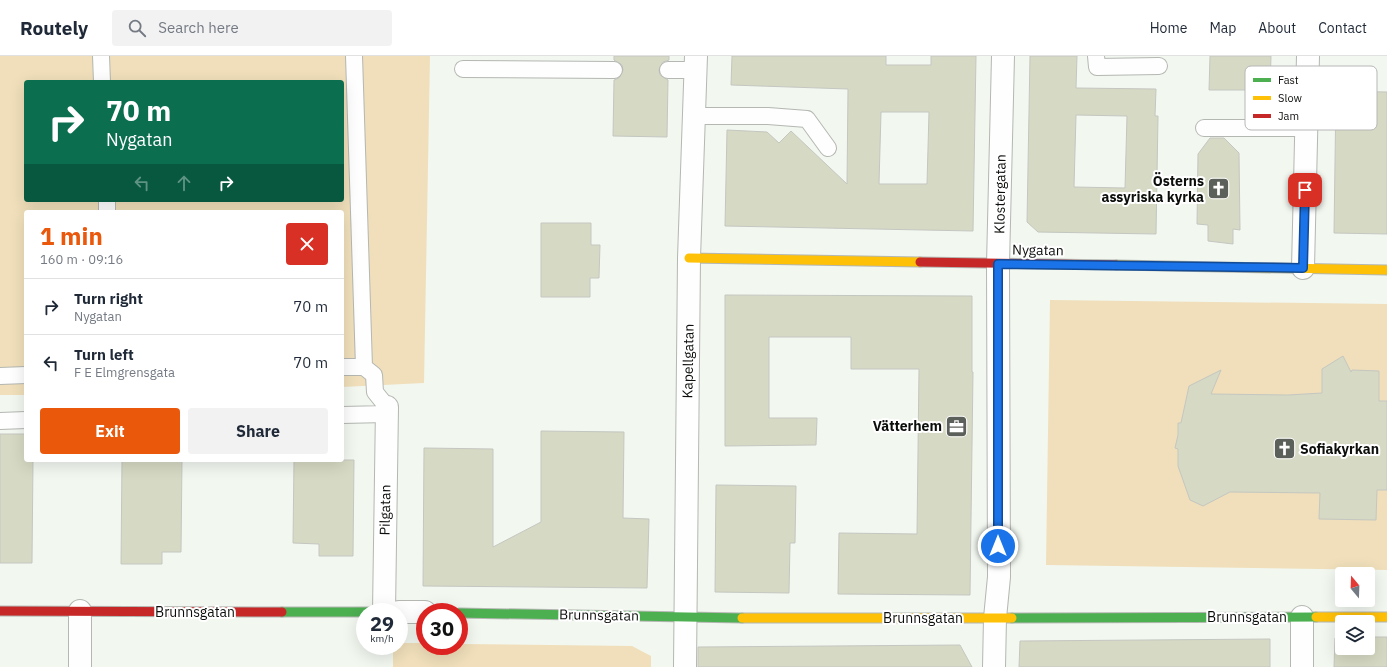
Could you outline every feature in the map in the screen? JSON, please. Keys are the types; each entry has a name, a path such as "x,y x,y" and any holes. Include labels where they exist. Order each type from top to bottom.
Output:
{"street":[{"name":"Klostergatan","path":"994,667 998,577 998,264 1003,56"},
{"path":"1308,56 1308,66"},
{"name":"Kapellgatan","path":"685,667 689,258 696,63"},
{"path":"1303,268 1306,130"},
{"name":"Nygatan","path":"689,258 1387,270"},
{"name":"Pilgatan","path":"384,603 386,411"},
{"name":"Brunnsgatan","path":"0,611 356,612"},
{"path":"80,611 80,667"},
{"name":"Brunnsgatan","path":"468,613 995,618 1387,617"},
{"path":"1302,617 1302,667"}],"lane":[{"path":"101,56 102,80"},
{"path":"354,56 364,367"},
{"path":"1096,56 1096,67 1159,66"},
{"path":"668,70 696,63"},
{"path":"463,69 614,70"},
{"path":"694,116 768,116 806,118 828,148"},
{"path":"1204,128 1245,128"},
{"path":"344,368 364,367 374,375 375,392 386,411 344,415"},
{"path":"0,376 24,375"},
{"path":"0,421 24,420"}],"shaded area":[{"path":"0,56 430,56 424,383 344,387 344,210 24,210 24,395 0,395"},
{"path":"1050,300 1387,304 1387,570 1375,570 1375,567 1335,567 1335,569 1046,565"},
{"path":"408,643 416,643 416,655 468,655 468,644 632,646 651,656 651,667 393,667 393,655 408,655"}],"building":[{"path":"614,56 669,56 669,60 663,62 659,70 660,75 668,80 667,137 613,136 614,80 619,78 623,70 622,65 614,60"},
{"path":"732,56 886,56 886,65 931,65 931,56 976,56 973,231 725,226 727,130 767,132 779,143 791,131 847,184 848,89 731,85","holes":["881,112 929,112 927,184 879,184"]},
{"path":"1030,56 1077,56 1076,88 1156,89 1155,116 1158,116 1156,234 1038,232 1027,222","holes":["1076,115 1127,116 1125,188 1074,187"]},
{"path":"1210,56 1271,56 1271,66 1245,66 1245,90 1209,90"},
{"path":"1377,92 1387,92 1387,234 1334,233 1335,130 1377,130"},
{"name":"Österns assyriska kyrka","path":"1210,138 1224,138 1239,153 1240,230 1233,229 1233,244 1208,241 1208,225 1197,224 1198,154"},
{"path":"541,223 591,223 591,245 600,245 599,278 590,278 590,297 541,297"},
{"path":"725,295 972,296 973,372 970,595 838,594 839,533 917,534 919,369 851,369 851,337 769,337 769,418 817,418 816,445 725,446"},
{"name":"Sofiakyrkan","path":"1343,356 1351,372 1352,370 1379,371 1379,401 1387,401 1387,490 1377,490 1376,520 1319,519 1320,493 1230,492 1203,506 1190,500 1178,466 1178,449 1175,448 1178,435 1178,423 1181,423 1189,386 1221,370 1211,394 1288,395 1322,393 1322,369"},
{"path":"541,431 624,432 623,518 649,519 647,588 423,586 424,448 493,449 493,547 541,522"},
{"path":"0,434 24,434 24,462 33,462 32,563 0,563"},
{"path":"344,460 354,460 353,556 319,556 319,544 293,543 294,462 344,462"},
{"path":"122,462 182,462 181,552 162,552 162,564 121,564"},
{"path":"716,485 796,486 795,543 790,543 789,593 715,592"},
{"path":"1375,637 1387,637 1387,667 1334,667 1335,638 1335,655 1375,655"},
{"path":"1270,639 1270,667 1019,667 1020,641"},
{"path":"960,645 972,667 698,667 698,647"}],"traffic: fast":[{"path":"282,612 356,612"},
{"path":"468,613 742,618"},
{"path":"1012,618 1316,617"}],"traffic: slow":[{"path":"689,258 920,262"},
{"path":"1116,265 1387,270"},
{"path":"1316,617 1387,617"},
{"path":"742,618 1012,618"}],"traffic: jam":[{"path":"920,262 1116,265"},
{"path":"0,611 282,612"}],"place":[{"name":"Österns assyriska kyrka","path":"1219,189"},
{"name":"Vätterhem","path":"957,426"},
{"name":"Sofiakyrkan","path":"1285,449"}],"route":[{"path":"998,546 998,264 1303,268 1305,190"}]}
